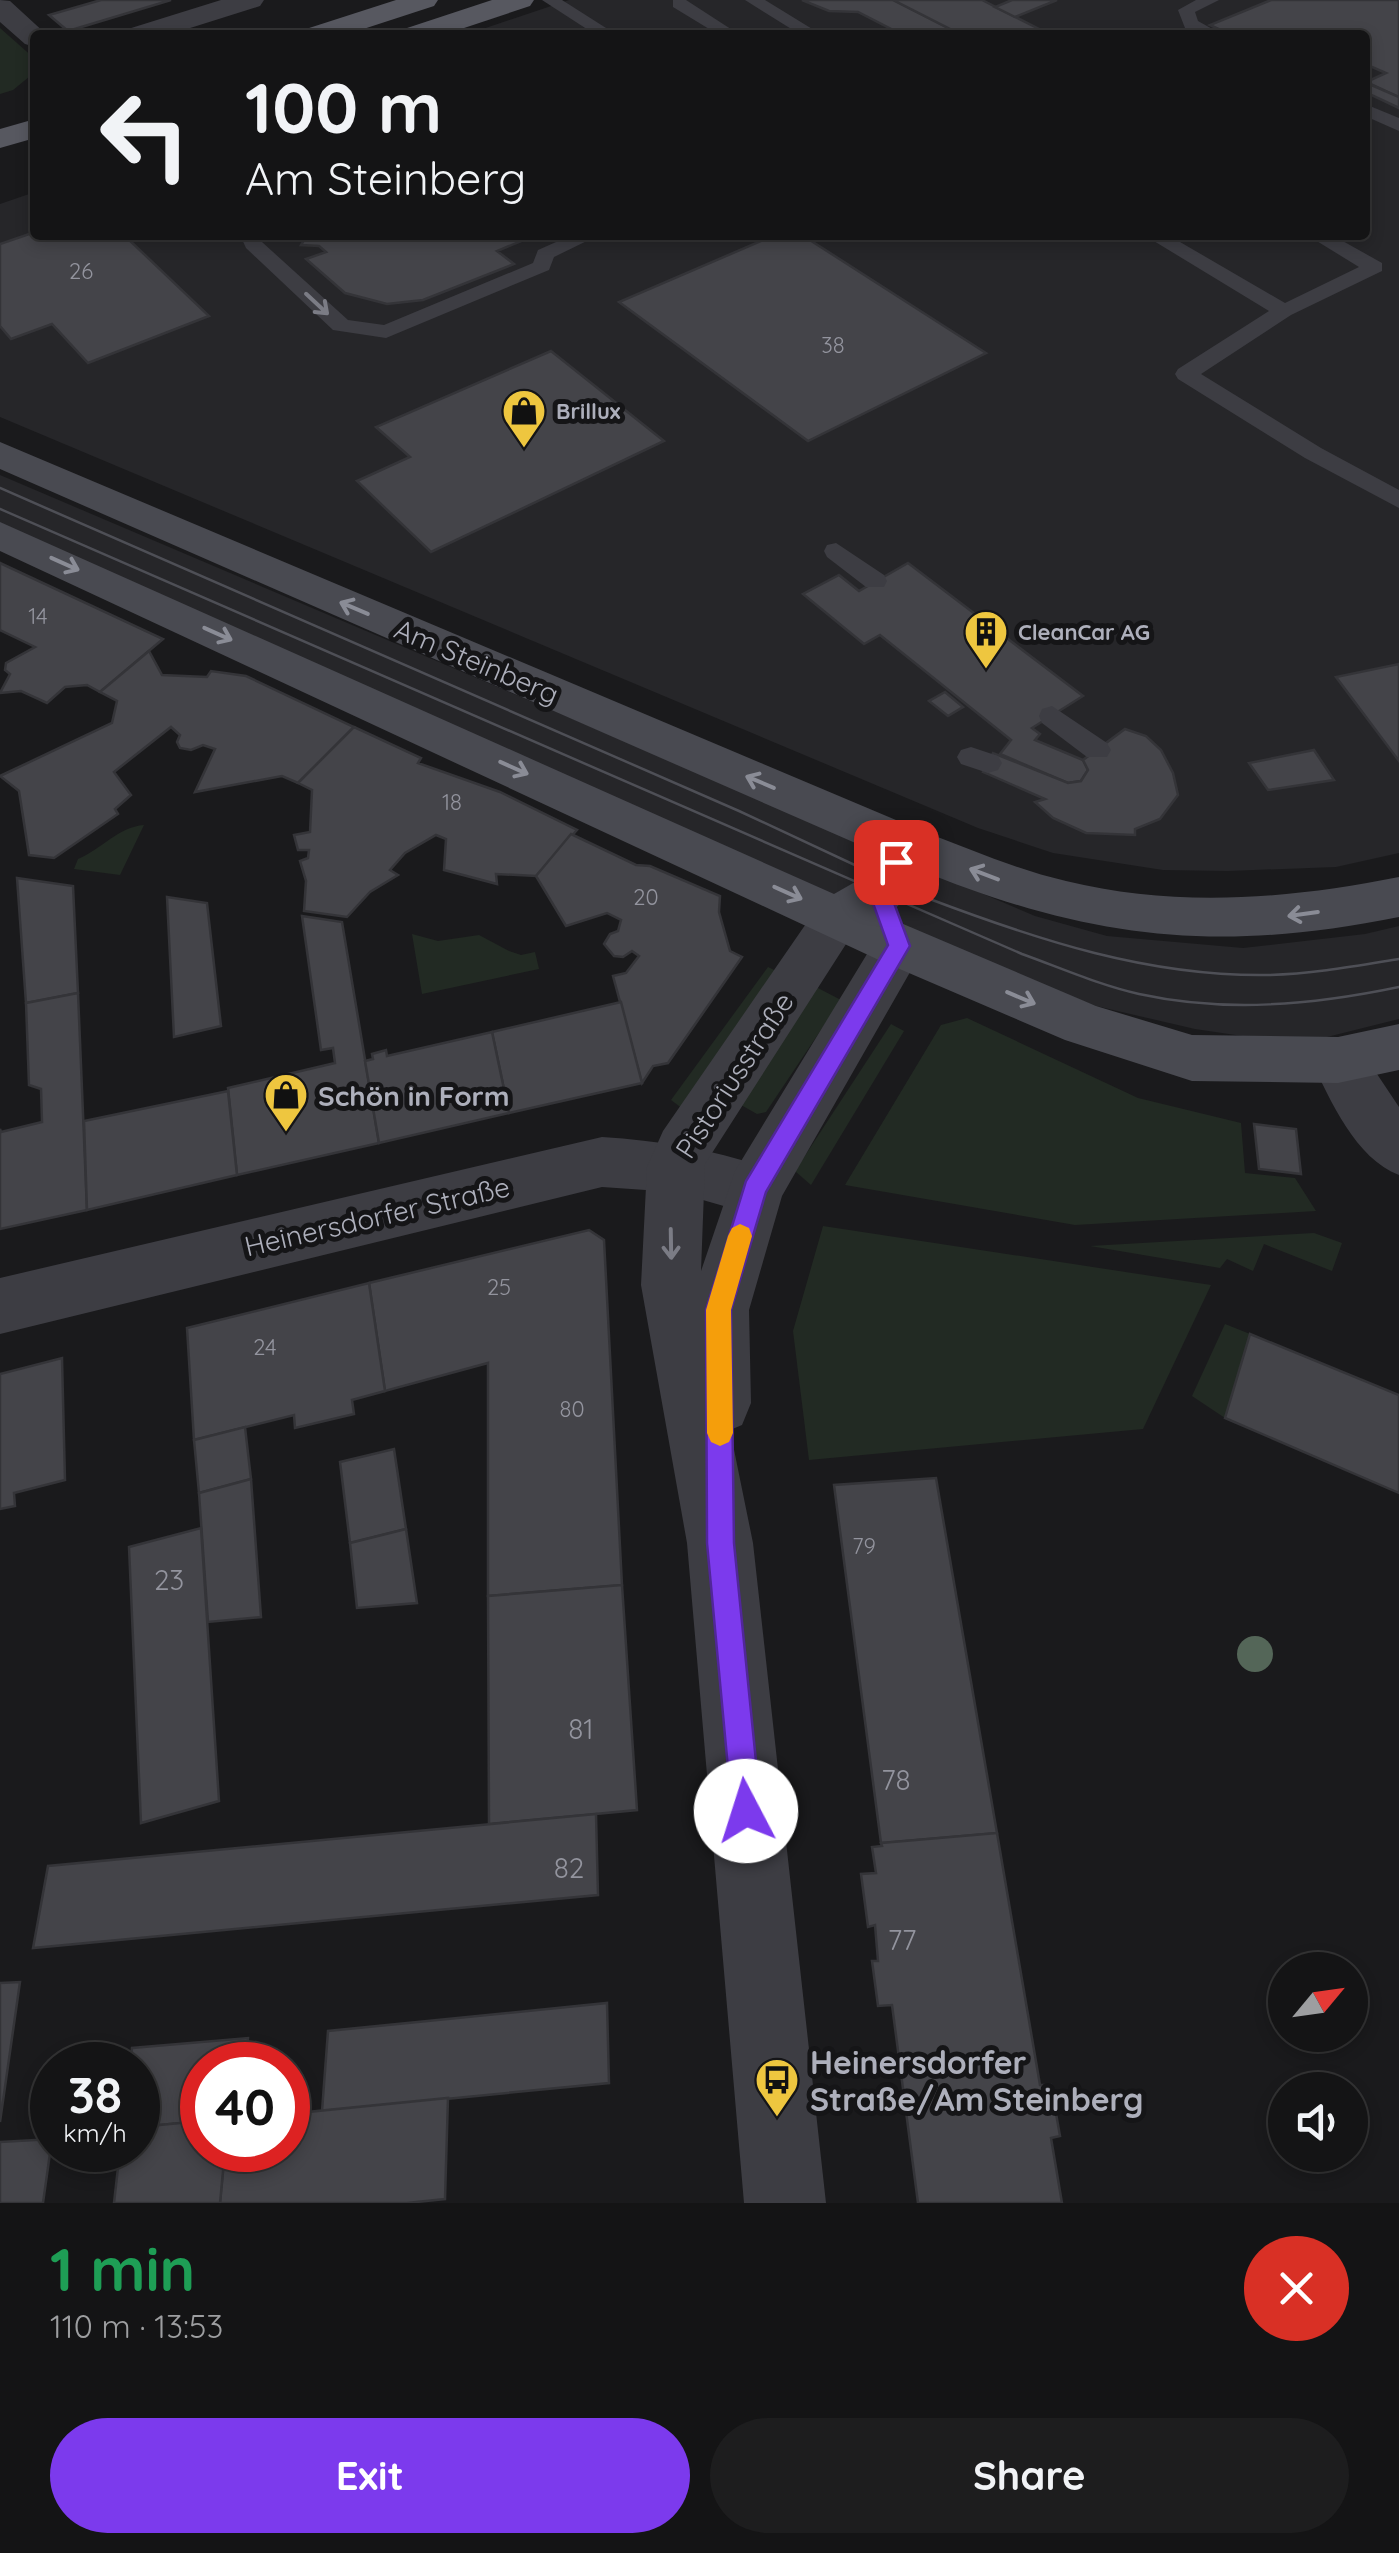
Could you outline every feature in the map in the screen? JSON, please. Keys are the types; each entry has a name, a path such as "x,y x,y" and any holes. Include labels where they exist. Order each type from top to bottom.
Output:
{"main road":[{"path":"337,30 424,0"},
{"path":"429,30 520,0"},
{"path":"0,139 30,130"},
{"name":"Am Steinberg","path":"0,454 905,844 1023,889 1110,910 1188,919 1276,918 1399,897"},
{"path":"0,535 859,904 899,946 1084,1024 1176,1054 1233,1060 1338,1060 1399,1047"},
{"path":"859,904 905,844"}],"street":[{"path":"154,30 250,0"},
{"path":"0,7 30,34"},
{"name":"Pistoriusstraße","path":"720,1543 671,1285 674,1167 859,904"},
{"name":"Pistoriusstraße","path":"784,2203 720,1543 718,1310 755,1189 899,946"},
{"path":"1338,1060 1365,1106 1399,1150"},
{"name":"Heinersdorfer Straße","path":"0,1306 602,1162 674,1167 755,1189"}],"lane":[{"path":"550,0 600,30"},
{"path":"753,0 804,30"},
{"path":"1204,30 1191,24 1186,10 1212,0"},
{"path":"678,4 723,30"},
{"path":"1370,111 1399,125"},
{"path":"252,240 341,325 386,332 542,266 544,254 577,240"},
{"path":"1162,240 1284,312"},
{"path":"1326,240 1375,267 1284,312 1186,374 1313,453 1399,500"},
{"path":"836,551 875,582"},
{"path":"1052,716 1097,750"}],"shaded area":[{"path":"569,0 1399,0 1399,853 1336,867 1228,871 1163,870 1053,853 978,828 0,417 0,204 30,194 30,240 1370,240 1370,30 480,30"},
{"path":"0,28 30,55 30,76 13,90 0,94"},
{"path":"0,475 1035,916 1107,936 1243,948 1365,934 1399,926 1399,1019 1327,1037 1249,1037 1195,1029 1096,1006 940,948 0,525"},
{"path":"144,825 120,875 74,869 78,859 126,830"},
{"path":"412,934 438,941 479,935 521,955 535,952 539,969 422,994"},
{"path":"768,967 778,972 683,1109 671,1100"},
{"path":"816,987 841,1000 766,1112 757,1114 741,1105"},
{"path":"967,1018 1138,1098 1241,1123 1245,1173 1295,1178 1316,1211 1075,1225 845,1185 941,1025"},
{"path":"891,1024 904,1031 811,1185 795,1171"},
{"path":"823,1226 1211,1285 1143,1429 809,1460 793,1331"},
{"path":"1314,1233 1342,1243 1332,1271 1264,1244 1253,1271 1227,1259 1220,1268 1090,1246"},
{"path":"1225,1324 1250,1334 1225,1418 1192,1396"}],"building":[{"path":"101,0 171,0 71,30 49,15"},
{"path":"802,0 893,0 952,30 893,30 858,12 829,11"},
{"path":"893,0 982,0 1041,30 952,30"},
{"path":"1012,0 1057,0 1015,17 995,7"},
{"path":"1271,0 1399,0 1399,97 1370,84 1386,73 1370,66 1370,30 1220,30 1210,25"},
{"path":"1370,84 1399,97 1399,108 1370,94"},
{"path":"30,234 30,240 129,240 209,316 88,363 52,324 11,339 0,326 0,244"},
{"path":"304,240 524,240 497,251 514,264 423,300 387,304 345,293 306,259 326,252 319,246 301,245"},
{"path":"763,240 810,240 986,353 808,441 619,302"},
{"name":"Brillux","path":"551,351 664,441 431,552 357,481 410,457 376,427"},
{"path":"0,563 163,639 100,692 87,685 65,687 47,703 21,691 0,693 10,674 5,670 6,663 35,647 0,630"},
{"name":"CleanCar AG","path":"908,563 1083,696 1032,728 1040,734 1035,740 1083,760 1088,770 1081,781 1068,783 1000,754 1011,740 880,635 864,644 803,594 839,575 859,591"},
{"path":"149,651 162,675 207,677 211,671 246,676 354,727 298,783 282,776 195,792 215,749 203,745 191,750 180,748 180,735 171,727 114,772 131,795 115,809 118,814 54,858 29,855 19,791 0,776 112,723 117,701 100,692"},
{"path":"1399,664 1399,761 1336,677"},
{"path":"945,692 963,707 948,716 929,701"},
{"path":"354,727 421,758 418,763 500,792 577,830 536,876 496,874 497,884 444,870 446,839 436,835 405,853 390,870 398,875 370,892 347,917 304,911 306,881 300,861 308,858 309,850 298,850 294,835 310,832 312,790 298,783"},
{"path":"1125,729 1146,736 1161,750 1173,773 1178,795 1160,819 1135,829 1135,835 1086,833 1053,818 1035,802 1045,799 983,772 993,753 1068,783 1081,781 1088,770 1083,760"},
{"path":"1314,750 1334,780 1268,790 1249,763"},
{"path":"571,834 636,865 650,866 720,896 719,912 730,951 742,957 668,1063 653,1066 642,1083 613,976 626,973 639,956 632,951 623,957 614,956 604,944 610,934 618,931 621,920 607,913 566,926 536,876"},
{"path":"17,878 73,886 78,993 26,1003"},
{"path":"167,897 207,903 221,1026 174,1037"},
{"path":"302,916 342,922 379,1143 237,1175 228,1088 335,1063 333,1048 321,1050"},
{"path":"78,993 87,1210 0,1229 0,1129 1,1132 42,1122 41,1089 29,1085 26,1003"},
{"path":"621,1002 642,1083 509,1113 492,1032"},
{"path":"492,1032 509,1113 379,1143 365,1061 373,1059 372,1054 386,1050 387,1056"},
{"path":"228,1091 237,1175 87,1210 84,1121"},
{"path":"1254,1124 1296,1129 1301,1174 1259,1169"},
{"path":"589,1230 604,1240 622,1585 488,1596 488,1363 385,1391 369,1283"},
{"path":"369,1283 385,1391 352,1400 354,1414 295,1428 294,1415 194,1440 187,1328"},
{"path":"1250,1334 1399,1395 1399,1493 1225,1418"},
{"path":"62,1358 65,1480 14,1493 15,1506 0,1509 0,1374"},
{"path":"245,1427 251,1479 199,1493 194,1440"},
{"path":"394,1449 406,1529 350,1543 340,1462"},
{"path":"936,1478 997,1833 881,1843 834,1485"},
{"path":"251,1479 261,1617 208,1622 199,1493"},
{"path":"201,1528 219,1801 141,1823 129,1547"},
{"path":"406,1529 417,1603 357,1608 350,1543"},
{"path":"622,1585 637,1810 489,1824 488,1596"},
{"path":"596,1814 598,1895 33,1948 48,1866"},
{"path":"997,1833 1040,2085 1051,2085 1060,2136 1051,2138 1062,2203 918,2203 892,2005 878,2006 872,1961 878,1961 875,1925 868,1927 861,1874 876,1873 872,1847 882,1846 881,1843"},
{"path":"20,1982 0,2122 0,1983"},
{"path":"607,2003 609,2083 322,2111 328,2031"},
{"path":"248,2038 248,2042 202,2042"},
{"path":"180,2044 180,2123 160,2125 160,2046"},
{"path":"448,2098 445,2199 407,2203 220,2203 223,2172 310,2172 310,2112"},
{"path":"180,2123 180,2172 223,2172 220,2203 114,2203 118,2172 160,2172 160,2125"},
{"path":"30,2140 30,2172 47,2172 43,2203 0,2203 0,2142"}],"tram line":[{"path":"0,488 739,811 891,882"},
{"path":"0,509 1022,954 1095,981 1172,1000 1237,1005 1302,1002 1399,987"},
{"path":"927,898 1052,941 1181,970 1269,975 1399,959"}],"slow traffic":[{"path":"720,1433 718,1310 740,1236"}],"place":[{"name":"Brillux","path":"524,449"},
{"name":"CleanCar AG","path":"986,670"},
{"name":"Schön in Form","path":"286,1133"},
{"name":"Heinersdorfer Straße/Am Steinberg","path":"777,2118"}],"route":[{"path":"746,1811 720,1543 718,1310 755,1189 899,946 880,892 896,862"}]}
